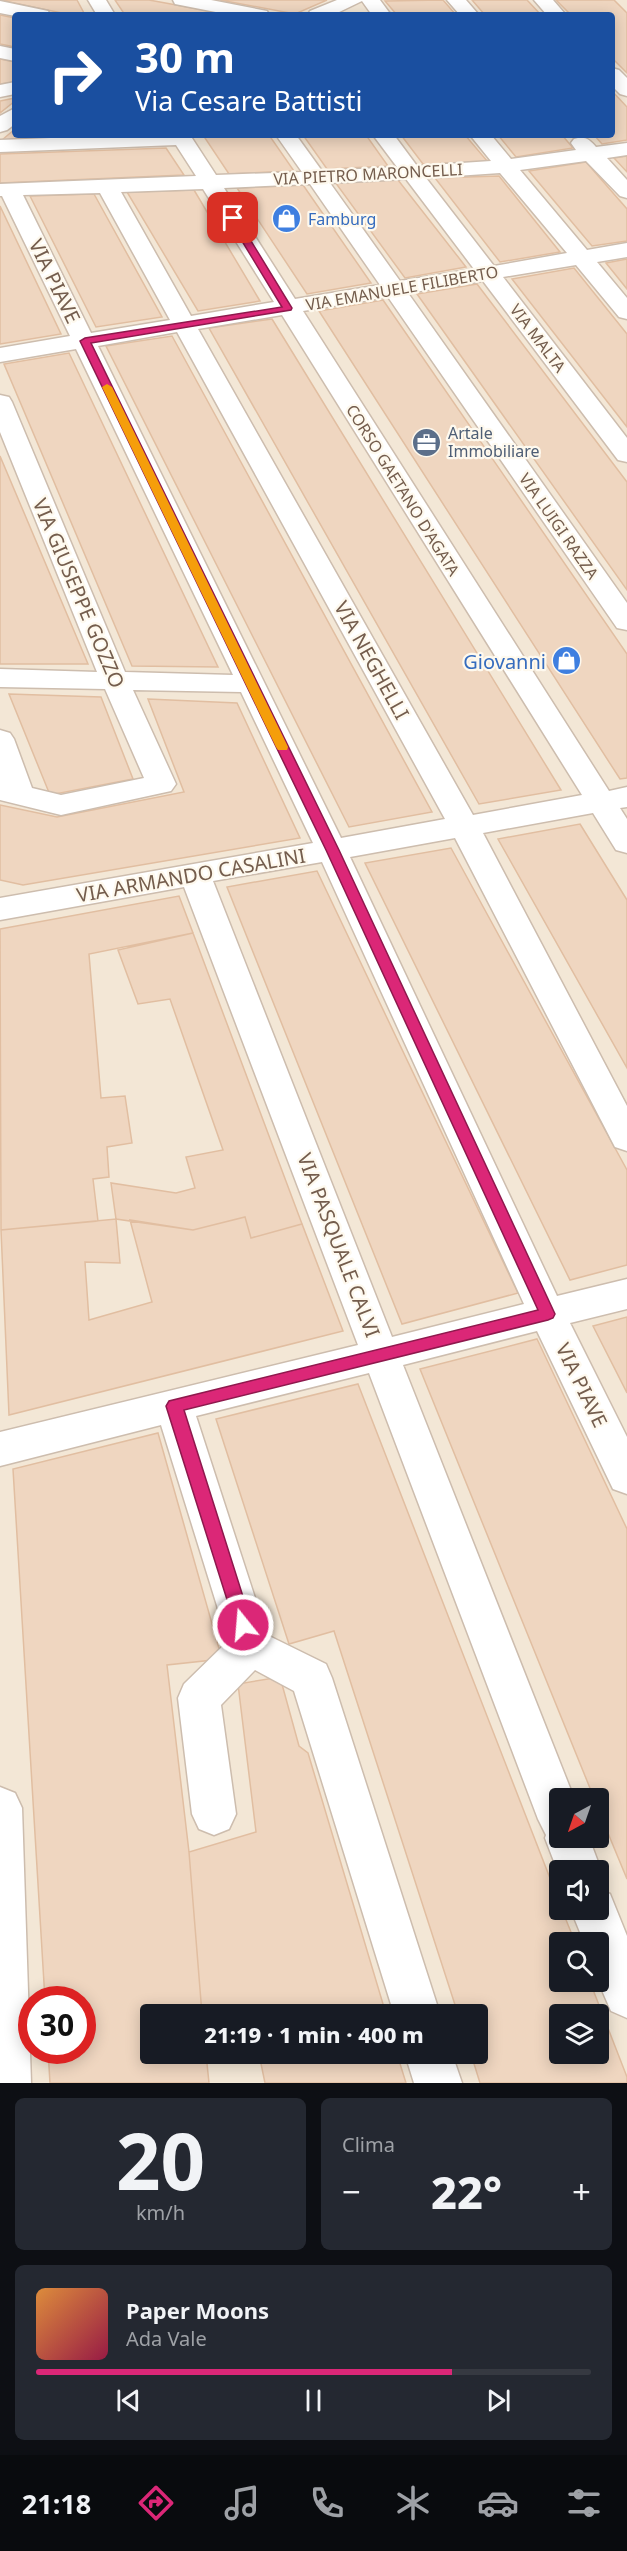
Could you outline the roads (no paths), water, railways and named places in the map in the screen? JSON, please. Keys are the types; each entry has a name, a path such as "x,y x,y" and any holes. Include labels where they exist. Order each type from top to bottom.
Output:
{"street":[{"path":"182,0 244,12"},
{"path":"324,12 353,0"},
{"path":"370,0 380,12"},
{"path":"456,0 467,12"},
{"path":"543,0 554,12"},
{"path":"0,7 26,12"},
{"path":"615,77 627,90"},
{"path":"0,126 12,116"},
{"path":"0,146 161,138"},
{"name":"CORSO GAETANO D'AGATA","path":"182,138 288,308 614,799 627,843"},
{"name":"VIA LUIGI RAZZA","path":"288,138 627,622"},
{"name":"VIA MALTA","path":"385,138 627,455"},
{"path":"483,138 627,312"},
{"path":"577,138 627,192"},
{"name":"VIA PIETRO MARONCELLI","path":"5,190 315,178 506,166 627,149"},
{"name":"VIA NEGHELLI","path":"108,187 464,826 627,1138"},
{"name":"VIA PIAVE","path":"5,190 85,341 252,684 332,850 548,1314 627,1476"},
{"name":"VIA EMANUELE FILIBERTO","path":"0,355 627,250"},
{"name":"VIA GIUSEPPE GOZZO","path":"0,402 115,681 161,784 61,805 10,792"},
{"path":"0,678 252,684"},
{"path":"0,739 10,792"},
{"name":"VIA ARMANDO CASALINI","path":"1,908 614,799"},
{"name":"VIA PASQUALE CALVI","path":"195,874 549,1790"},
{"path":"0,1449 627,1294"},
{"path":"174,1406 250,1647 311,1678 414,2004"},
{"path":"214,1814 199,1698 250,1647"},
{"path":"0,1808 8,2083"},
{"path":"598,1920 627,1995"},
{"path":"432,2064 438,2083"}],"place":[{"name":"Famburg","path":"287,219"},
{"name":"Artale Immobiliare","path":"427,442"},
{"name":"Giovanni","path":"567,661"}]}
